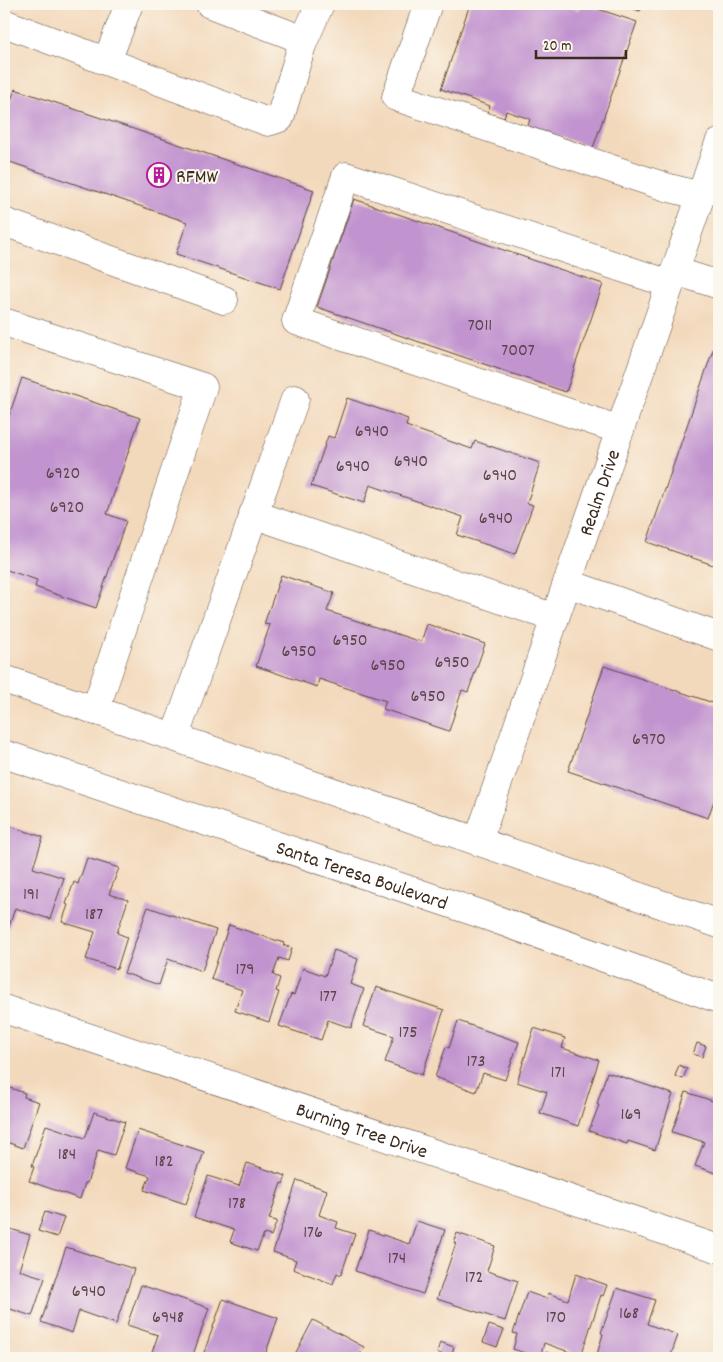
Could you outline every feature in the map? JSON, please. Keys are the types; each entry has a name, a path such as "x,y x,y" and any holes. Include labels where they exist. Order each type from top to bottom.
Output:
{"main road":[{"path":"106,61 129,4"},
{"path":"210,4 246,10 296,37 302,44"},
{"path":"4,23 268,122 280,118 302,44 320,4"},
{"path":"428,4 396,97 666,187 701,196"},
{"name":"Realm Drive","path":"478,841 719,143"},
{"path":"620,430 296,321 346,176 673,278 719,285"},
{"path":"4,222 224,300"},
{"path":"4,322 203,387 95,711"},
{"path":"175,736 295,399"},
{"path":"253,514 555,618"},
{"path":"567,584 719,637"},
{"path":"4,679 95,711 175,736 719,924"},
{"name":"Santa Teresa Boulevard","path":"4,754 481,914 719,999"},
{"name":"Burning Tree Drive","path":"4,1009 719,1248"}],"building":[{"path":"470,4 561,4 578,10 581,4 583,4 637,22 593,148 528,126 530,119 506,111 504,118 487,113 490,106 441,89"},
{"path":"619,4 643,4 640,11"},
{"name":"RFMW","path":"15,89 314,190 280,289 176,254 187,222 4,160 4,122"},
{"path":"354,199 603,284 566,392 317,307"},
{"path":"714,347 719,348 719,567 647,542"},
{"path":"22,378 140,418 107,514 126,521 96,608 35,587 37,580 4,569 4,430"},
{"path":"347,398 408,419 406,426 472,449 475,441 540,463 527,503 533,505 515,554 457,535 463,517 370,485 364,503 311,486 328,436 334,438"},
{"path":"281,575 334,593 327,611 421,642 427,624 485,644 468,692 462,690 449,731 383,709 386,701 319,679 317,687 256,666 270,625 264,624"},
{"path":"604,666 719,705 719,786 708,818 568,771"},
{"path":"10,826 43,837 33,868 64,878 50,919 15,908 7,933 4,932 4,876 8,864 4,863 4,845"},
{"path":"87,858 119,868 109,894 128,900 117,933 127,937 117,969 86,959 95,932 62,922 74,882 78,884"},
{"path":"148,907 216,930 202,971 168,959 159,985 124,973"},
{"path":"229,925 284,943 283,945 292,948 288,961 279,958 273,975 280,978 276,991 279,992 269,1022 235,1011 242,990 211,979"},
{"path":"334,950 358,959 350,984 364,989 351,1028 328,1020 321,1040 279,1026 291,994 294,995 303,968 325,976"},
{"path":"376,987 444,1010 422,1075 385,1062 394,1036 363,1026"},
{"path":"458,1021 519,1042 505,1080 483,1073 476,1092 435,1077 446,1047 449,1048"},
{"path":"534,1028 565,1038 562,1048 599,1060 578,1126 540,1113 547,1092 517,1082"},
{"path":"697,1043 706,1046 702,1057 693,1054"},
{"path":"679,1065 687,1069 683,1079 675,1076"},
{"path":"607,1072 673,1094 655,1150 628,1141 627,1144 589,1131 599,1105 597,1104"},
{"path":"4,1086 25,1093 24,1097 39,1102 23,1148 4,1141"},
{"path":"686,1092 719,1103 719,1174 695,1166 704,1142 672,1132"},
{"path":"94,1112 125,1122 114,1155 98,1150 80,1199 29,1181 46,1125 85,1138"},
{"path":"138,1130 204,1152 186,1204 144,1190 150,1176 125,1168"},
{"path":"247,1163 286,1176 283,1184 281,1183 269,1219 277,1221 271,1236 264,1234 257,1251 230,1242 234,1230 194,1217 208,1176 239,1186"},
{"path":"297,1180 327,1190 319,1215 338,1222 336,1228 355,1234 341,1275 337,1273 333,1284 293,1269 296,1260 273,1252"},
{"path":"45,1212 64,1218 57,1237 38,1231"},
{"path":"417,1221 445,1230 423,1294 355,1271 369,1230 409,1244"},
{"path":"4,1227 30,1235 19,1270 45,1278 32,1316 4,1307"},
{"path":"457,1233 495,1246 487,1271 518,1281 505,1321 437,1299 456,1243 454,1243"},
{"path":"66,1247 134,1269 116,1324 79,1311 72,1333 41,1322"},
{"path":"576,1274 607,1285 603,1296 601,1295 581,1356 544,1343 540,1358 513,1349 517,1334 513,1333 527,1292 547,1299 548,1293 568,1300"},
{"path":"141,1285 209,1308 192,1358 150,1358 158,1335 127,1325"},
{"path":"617,1288 655,1300 647,1324 678,1335 670,1358 596,1358 603,1334 601,1333"},
{"path":"223,1299 278,1318 264,1358 202,1358"},
{"path":"313,1320 364,1347 358,1358 293,1358"},
{"path":"489,1325 504,1330 497,1347 483,1342"},
{"path":"440,1342 454,1347 451,1357 437,1353"},
{"path":"546,1352 562,1358 544,1358"}],"place":[{"name":"RFMW","path":"159,175"}]}
